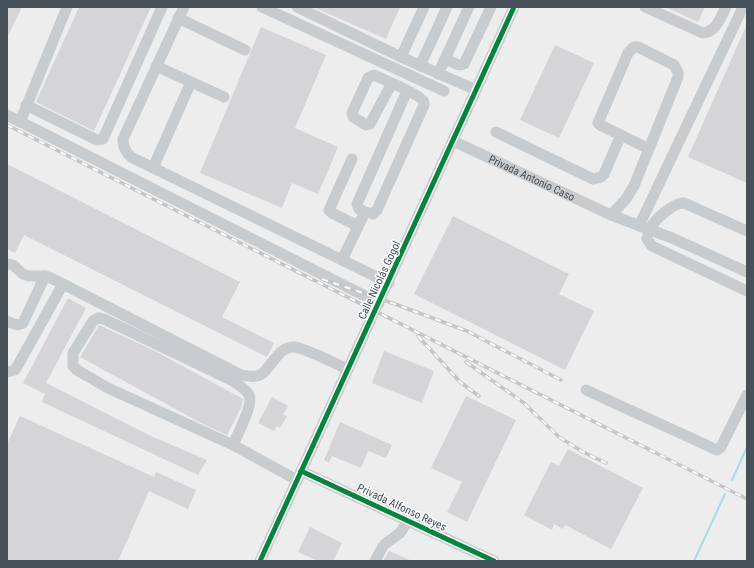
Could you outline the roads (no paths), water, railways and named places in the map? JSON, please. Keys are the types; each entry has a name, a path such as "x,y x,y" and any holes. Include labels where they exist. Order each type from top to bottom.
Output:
{"street":[{"path":"20,122 67,7"},
{"path":"26,106 97,140 103,139 162,7"},
{"path":"184,7 123,139 123,146 126,152 131,157 153,168 389,283"},
{"path":"262,7 444,91"},
{"path":"297,7 420,66 476,90"},
{"path":"401,57 424,7"},
{"path":"420,66 447,7"},
{"path":"438,74 469,7"},
{"path":"445,59 459,65 464,64 491,7"},
{"name":"Calle Nicolás Gogol","path":"260,561 389,283 514,7"},
{"path":"645,7 703,34 709,32 716,26 726,7"},
{"path":"743,7 644,228 647,239 652,246 747,291"},
{"path":"178,18 244,50"},
{"path":"611,214 626,199 634,186 649,149 678,77 678,72 674,65 638,47 631,48 598,121 600,125 649,149"},
{"path":"156,66 224,97"},
{"path":"153,168 191,82"},
{"path":"392,83 423,99 424,105 377,210 373,214 365,212 357,207 357,204 407,91"},
{"path":"7,115 379,303"},
{"path":"496,132 593,179 601,177 604,174 621,136"},
{"name":"Privada Antonio Caso","path":"453,142 611,214 672,238 747,272"},
{"path":"352,159 329,210 358,226"},
{"path":"644,228 675,205 684,203 747,231"},
{"path":"342,260 365,212"},
{"path":"7,264 29,276 45,276 241,374 249,376 262,374 282,352 288,348 294,347 348,369"},
{"path":"7,321 20,325 26,320 45,276"},
{"path":"7,372 15,370 62,284"},
{"name":"Privada Alfonso Reyes","path":"233,445 248,408 250,399 249,394 245,390 233,381 104,319 98,318 93,321 73,353 74,366 77,370 108,388 299,476 408,521 488,560"},
{"path":"586,390 717,450 721,447 747,395"},
{"path":"376,561 382,548 400,533 408,521"}],"waterway":[{"path":"732,480 747,447"},
{"path":"694,561 725,494"}],"railway":[{"path":"7,125 747,499"},
{"path":"322,279 467,331 561,380"},
{"path":"418,336 460,382 479,396"},
{"path":"466,362 524,403 559,437 583,452 606,463"}]}
